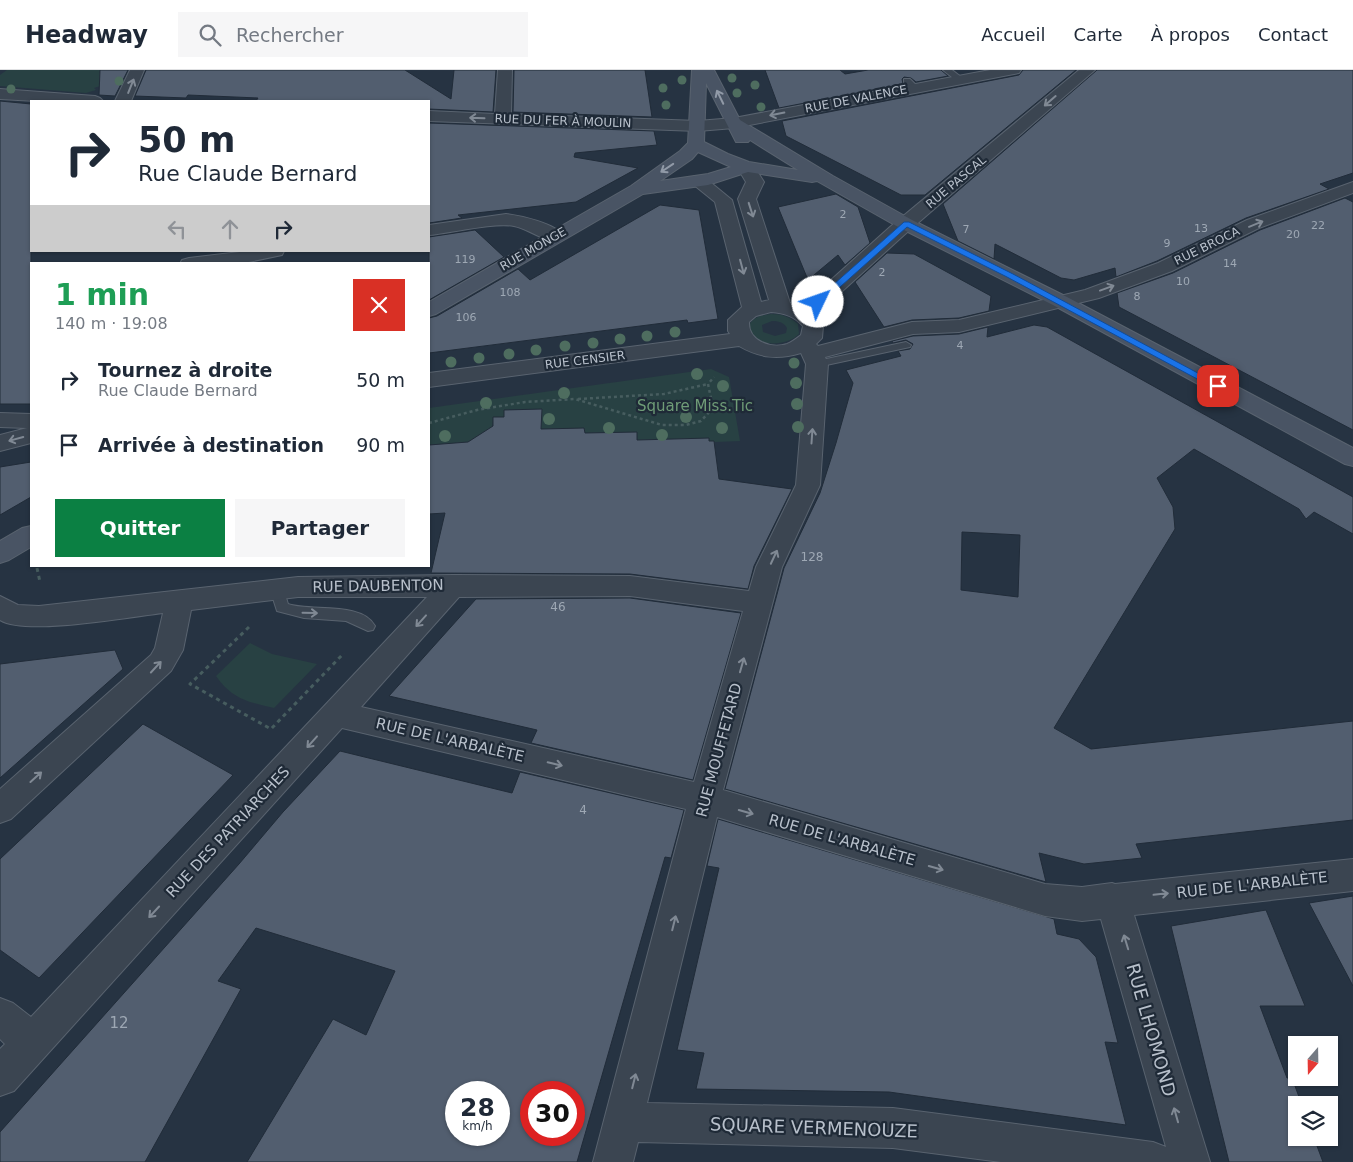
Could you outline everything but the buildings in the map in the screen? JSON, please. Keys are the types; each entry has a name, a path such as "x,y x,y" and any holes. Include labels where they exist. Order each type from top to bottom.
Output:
{"main road":[{"path":"700,70 696,144 722,158 746,167 827,180"},
{"path":"708,70 747,150 746,167"},
{"path":"734,123 827,180 906,224 1060,302 1353,458"},
{"name":"RUE MONGE","path":"430,309 637,190 686,155 696,144"},
{"name":"RUE MONGE","path":"637,190 698,181 733,173 746,167"},
{"path":"0,553 30,535"}],"street":[{"path":"123,100 137,70"},
{"path":"504,119 505,70"},
{"name":"RUE DE VALENCE","path":"698,126 734,123 911,85 961,80 1014,70"},
{"name":"RUE PASCAL","path":"804,315 906,224 1088,70"},
{"path":"0,94 81,100"},
{"name":"RUE DU FER À MOULIN","path":"430,116 698,126"},
{"path":"746,167 756,182 747,199 781,307"},
{"path":"698,181 723,200 753,309"},
{"name":"RUE BROCA","path":"742,339 748,344 767,351 788,350 812,354 912,328 959,326 1060,302 1092,294 1165,267 1253,224 1353,187"},
{"path":"430,230 506,219 519,220 555,236"},
{"path":"206,262 256,256 271,252"},
{"path":"742,339 737,332 736,326 739,319 753,309 771,306 781,307 804,315"},
{"name":"RUE MOUFFETARD","path":"613,1162 705,800 759,603 770,566 808,485 813,326 804,315"},
{"name":"RUE CENSIER","path":"430,380 742,339"},
{"path":"0,420 30,421"},
{"path":"0,443 30,434"},
{"name":"RUE DAUBENTON","path":"0,607 14,615 39,617 179,600 292,581 454,585 630,586 759,603"},
{"name":"RUE DES PATRIARCHES","path":"0,1077 454,585"},
{"path":"0,809 161,663 169,650 179,600"},
{"name":"RUE DE L'ARBALÈTE","path":"336,714 705,800 1045,900 1082,904 1112,899 1353,874"},
{"name":"RUE LHOMOND","path":"1112,899 1190,1162"},
{"path":"0,1016 33,1042"},
{"name":"SQUARE VERMENOUZE","path":"624,1122 893,1128 1153,1162"}],"lane":[{"path":"947,70 961,80"},
{"path":"812,354 906,345"},
{"path":"292,581 282,607 294,613 348,614 360,619 368,626"}],"path":[{"path":"430,423 477,410 525,402 664,394 708,384 714,377"},
{"path":"575,399 662,425 686,425 701,421 713,408 708,384"},
{"path":"37,568 40,582"},
{"path":"249,627 190,684 271,729 345,652"}],"green space":[{"path":"7,70 121,70 103,85 94,88 96,90 86,93 0,86 0,75"},
{"path":"771,314 786,316 792,319 798,324 799,334 778,343 762,342 756,338 751,333 749,325 756,318","holes":["772,321 784,324 787,328 786,333 775,336 763,332 762,325"]},
{"name":"Square Miss.Tic","path":"711,369 729,377 740,441 638,445 637,432 585,433 584,428 541,429 541,409 505,410 504,417 493,418 492,431 484,432 468,442 430,445 430,408"},
{"path":"250,643 272,654 317,664 274,708 248,701 228,690 216,676"}],"route":[{"path":"818,302 906,224 1010,275 1218,386"}]}
